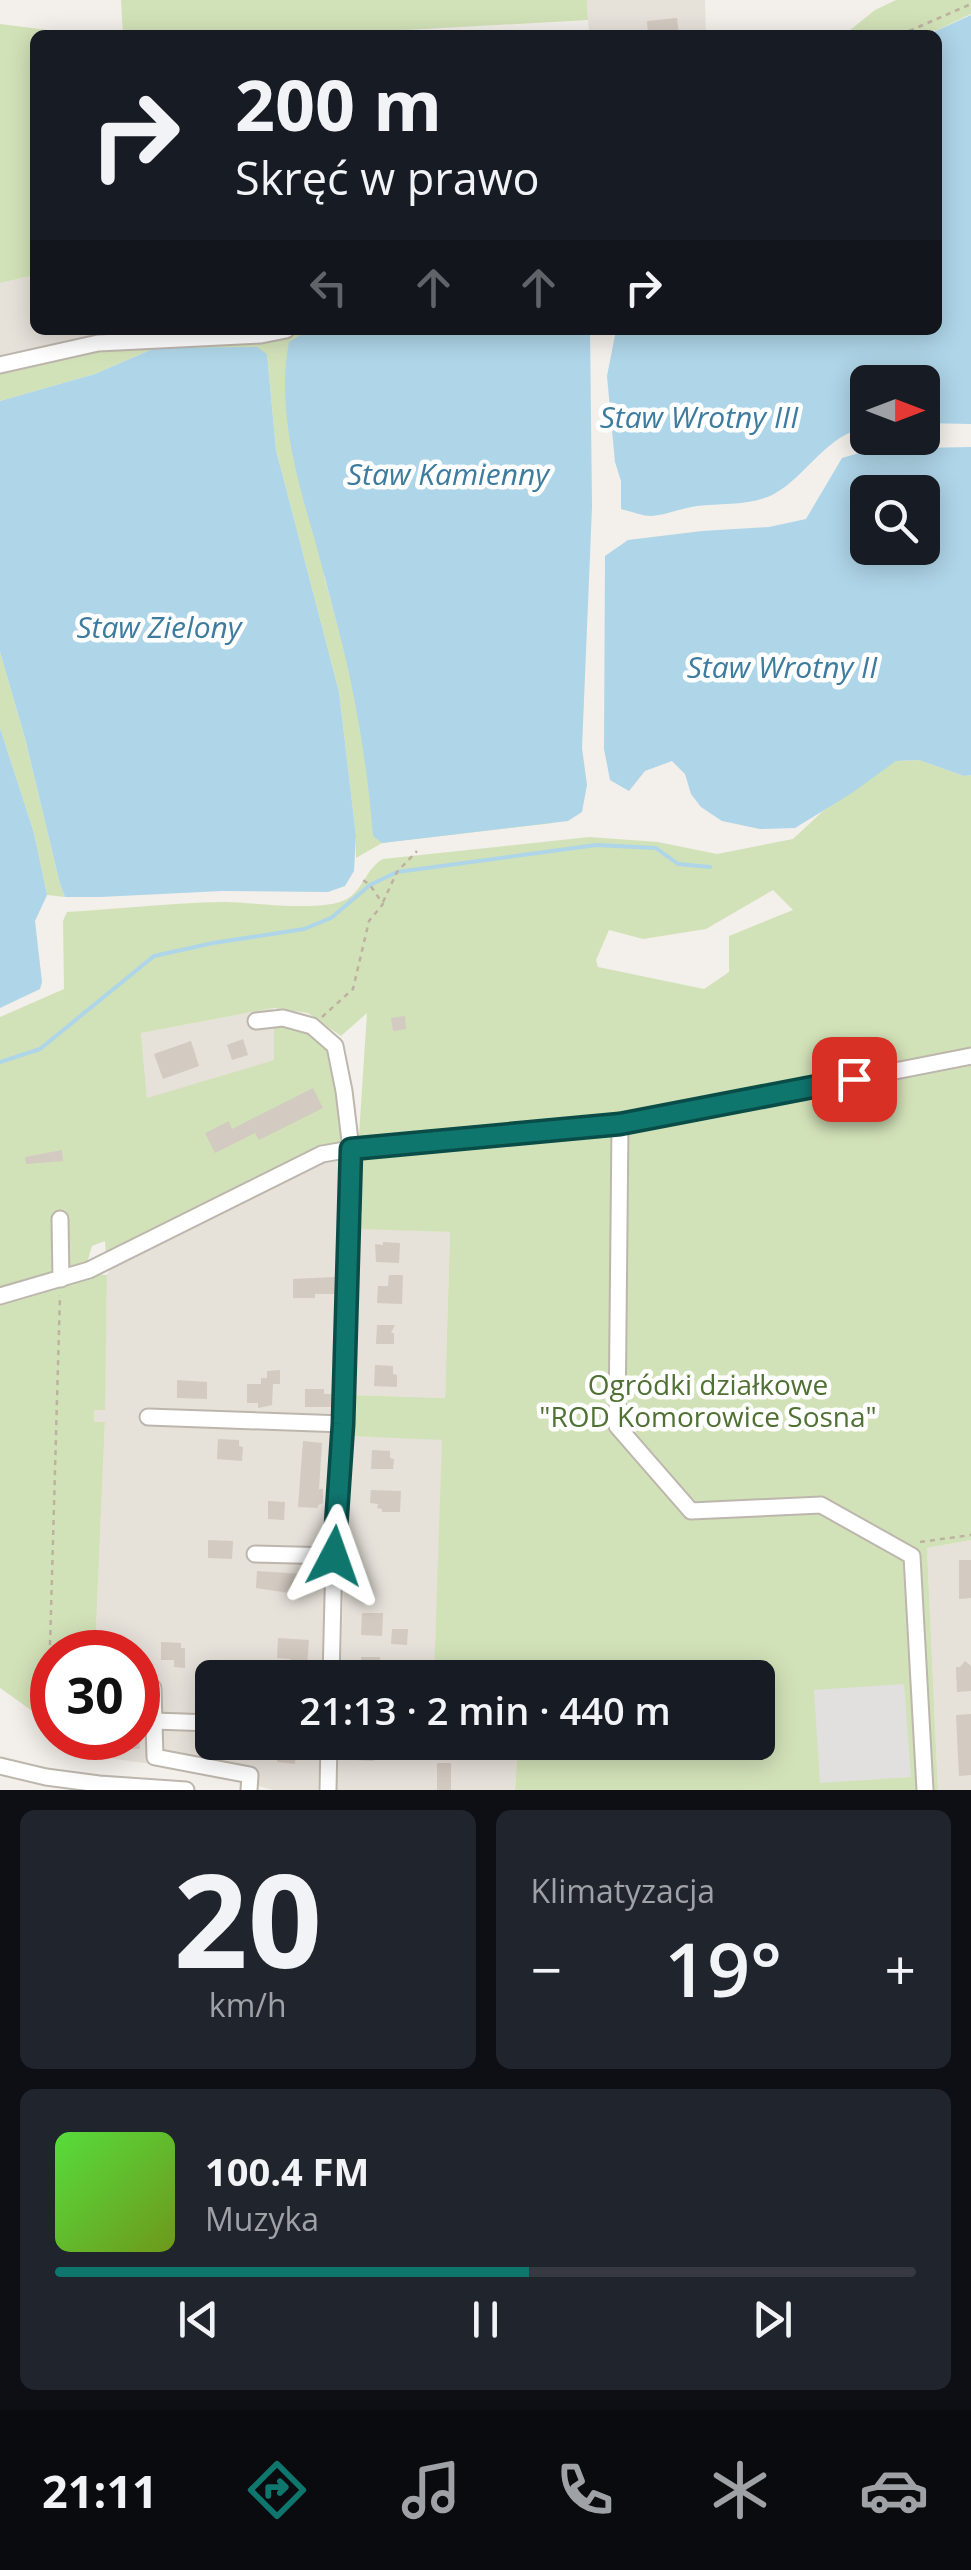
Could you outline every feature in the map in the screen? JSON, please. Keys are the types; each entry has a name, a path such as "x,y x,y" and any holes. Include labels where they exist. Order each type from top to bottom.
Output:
{"street":[{"path":"0,365 98,343 265,335"},
{"path":"256,1021 283,1018 312,1026 334,1046 351,1149 331,1660"},
{"path":"0,1296 109,1261 322,1154 620,1124 971,1056"},
{"path":"620,1124 617,1426 691,1511 821,1505 912,1556 925,1790"},
{"path":"60,1219 61,1279"},
{"path":"148,1417 343,1424"},
{"path":"254,1554 334,1556"},
{"path":"160,1721 195,1722"},
{"path":"160,1758 250,1775 249,1790"},
{"path":"328,1790 329,1760"},
{"path":"0,1766 99,1784 186,1790"}],"path":[{"path":"911,30 971,4"},
{"path":"312,1026 352,990 369,920 383,904 397,872 417,851"},
{"path":"360,878 383,904"},
{"path":"51,1630 61,1279"},
{"path":"912,1556 920,1541 971,1535"}],"shaded area":[{"path":"587,0 705,0 706,30 589,30"},
{"path":"30,276 30,335 127,337 0,359 0,283"},
{"path":"273,1008 275,1060 147,1099 141,1033"},
{"path":"342,1155 326,1660 195,1660 195,1760 320,1760 318,1790 273,1790 212,1772 122,1760 160,1760 160,1630 96,1630 105,1423 94,1422 94,1410 104,1410 107,1275 110,1268 322,1160"},
{"path":"357,1228 450,1232 445,1398 351,1395"},
{"path":"350,1436 443,1439 435,1660 341,1660"},
{"path":"971,1540 971,1790 938,1790 927,1548"},
{"path":"904,1684 911,1777 820,1783 814,1690"},
{"path":"336,1760 517,1760 515,1790 334,1790"}],"green space":[{"path":"121,0 587,0 588,20 405,30 123,30"},
{"path":"896,0 971,0 971,14 937,30 850,30 875,10"},
{"path":"0,24 47,30 30,30 30,276 0,283"},
{"path":"302,335 324,576 339,631 553,823 382,843 356,858 339,692 276,450 267,354 155,348 95,374 0,401 0,369 79,350"},
{"path":"0,652 65,897 47,895 34,833 0,728"},
{"name":"Ogródki działkowe \"ROD Komorowice Sosna\"","path":"919,760 971,775 971,1540 927,1548 938,1790 515,1790 517,1760 775,1760 775,1660 435,1660 442,1440 350,1436 351,1395 445,1398 450,1232 361,1229 362,1212 356,1204 357,1162 370,1153 371,1144 359,1135 367,1013 341,1036 308,1013 273,1008 141,1033 147,1098 274,1060 274,1023 312,1029 331,1049 345,1143 106,1257 105,1241 92,1246 87,1263 91,1274 107,1275 105,1410 94,1410 94,1422 105,1422 96,1630 30,1630 30,1709 0,1688 0,1017 64,989 63,921 67,912 223,902 287,906 335,903 353,895 383,859 589,837 658,842 717,854 793,839 823,811 896,761","holes":["773,890 793,910 729,936 729,972 704,989 598,967 596,960 609,930 643,939 706,929"]}],"water":[{"name":"Staw Wrotny III","path":"971,15 971,424 940,423 940,365 850,365 850,432 774,494 651,516 621,509 607,376 615,335 942,335 942,30 938,30"},
{"name":"Staw Kamienny","path":"301,335 590,335 592,507 582,748 587,785 582,812 568,821 382,843 373,836 353,694 296,469 287,418 289,342"},
{"name":"Staw Zielony","path":"257,347 267,354 276,450 339,692 356,836 354,871 345,886 328,892 222,891 65,897 0,652 0,401 95,374 155,348"},
{"name":"Staw Wrotny II","path":"971,447 971,775 919,760 896,761 795,828 760,829 722,821 701,807 691,794 685,774 672,761 645,771 629,791 610,780 604,749 605,556 628,540 769,527 806,519 842,458 940,455 940,448"},
{"path":"0,728 34,833 47,895 35,921 40,989 0,1008"}],"building":[{"path":"677,18 678,30 648,30 647,21"},
{"path":"405,1016 406,1029 393,1031 391,1018"},
{"path":"243,1039 248,1055 232,1060 227,1045"},
{"path":"191,1041 199,1066 163,1079 154,1054"},
{"path":"313,1088 323,1108 259,1140 255,1133 215,1153 205,1133 229,1121 232,1129"},
{"path":"62,1150 63,1161 26,1164 25,1157"},
{"path":"400,1243 399,1263 376,1262 375,1244"},
{"path":"389,1275 403,1275 402,1304 377,1303 378,1286 388,1286"},
{"path":"335,1277 335,1294 293,1298 293,1279"},
{"path":"377,1325 395,1325 391,1333 394,1344 376,1344"},
{"path":"375,1365 393,1366 397,1387 374,1386"},
{"path":"280,1370 280,1384 273,1384 272,1405 258,1408 258,1403 247,1403 247,1384 261,1384 267,1371"},
{"path":"177,1380 207,1382 207,1399 177,1398"},
{"path":"305,1389 324,1389 324,1394 332,1394 331,1407 305,1407"},
{"path":"218,1439 239,1440 242,1461 217,1459"},
{"path":"303,1441 322,1443 319,1489 323,1489 323,1503 318,1508 298,1507"},
{"path":"372,1450 390,1451 393,1469 371,1469"},
{"path":"371,1490 401,1491 400,1512 382,1512 378,1504 370,1503"},
{"path":"268,1501 285,1502 284,1520 268,1519"},
{"path":"208,1540 233,1541 232,1559 208,1558"},
{"path":"959,1560 971,1560 971,1598 959,1599"},
{"path":"257,1571 303,1574 302,1595 256,1588"},
{"path":"362,1613 383,1613 382,1636 361,1635"},
{"path":"392,1629 408,1629 407,1645 391,1644"},
{"path":"278,1638 309,1640 307,1660 277,1658"},
{"path":"161,1642 181,1643 181,1648 185,1648 185,1668 174,1667 174,1660 161,1660"},
{"path":"965,1661 971,1666 971,1691 957,1692 956,1667"},
{"path":"971,1714 971,1775 959,1776 956,1715"},
{"path":"437,1763 451,1763 451,1790 437,1790"}],"waterway":[{"path":"0,1062 40,1049 154,956 304,929 331,918 370,885 397,872 596,845 656,848 678,864 710,867"}],"route":[{"path":"334,1556 343,1424 351,1149 620,1124 854,1079"}]}
